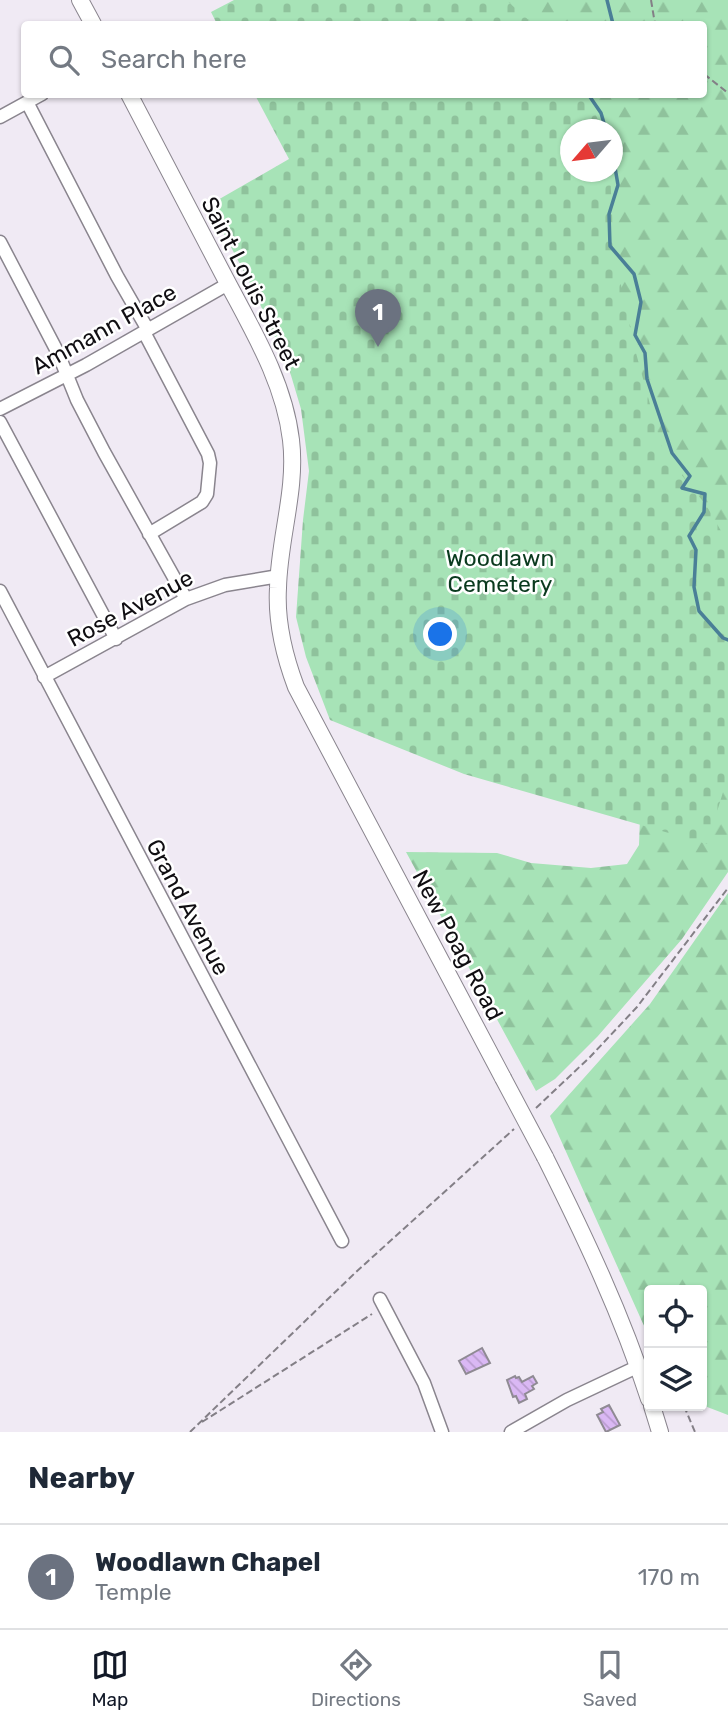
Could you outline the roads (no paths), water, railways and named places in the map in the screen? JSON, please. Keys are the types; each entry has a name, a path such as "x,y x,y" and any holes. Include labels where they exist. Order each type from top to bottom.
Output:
{"main road":[{"path":"80,0 91,21"},
{"name":"Saint Louis Street","path":"131,98 269,362 284,404 291,439 293,463 290,503"},
{"name":"New Poag Road","path":"290,503 279,576 278,612 282,640 296,687 545,1157 593,1257 644,1382"},
{"path":"654,1411 660,1432"}],"street":[{"path":"0,117 34,98"},
{"path":"27,102 202,441 210,463 207,494 202,502 149,534"},
{"path":"0,242 44,324 104,453 186,599"},
{"name":"Ammann Place","path":"0,409 67,375 228,284"},
{"path":"0,422 116,639"},
{"name":"Rose Avenue","path":"44,677 186,599 225,584 279,576"},
{"name":"Grand Avenue","path":"0,591 342,1241"},
{"path":"380,1299 424,1383 439,1428"},
{"path":"511,1432 639,1366"}],"waterway":[{"path":"607,0 612,21"},
{"path":"591,98 603,119"},
{"path":"617,182 609,214 610,246 634,274 641,302 635,335 645,353 647,379 672,453 690,476 682,488 705,494 704,512 689,536 696,550 694,587 699,611 723,638 728,640"}],"place":[{"name":"Woodlawn Chapel","path":"378,347"}],"park label":[{"name":"Woodlawn Cemetery","path":"500,571"}]}
